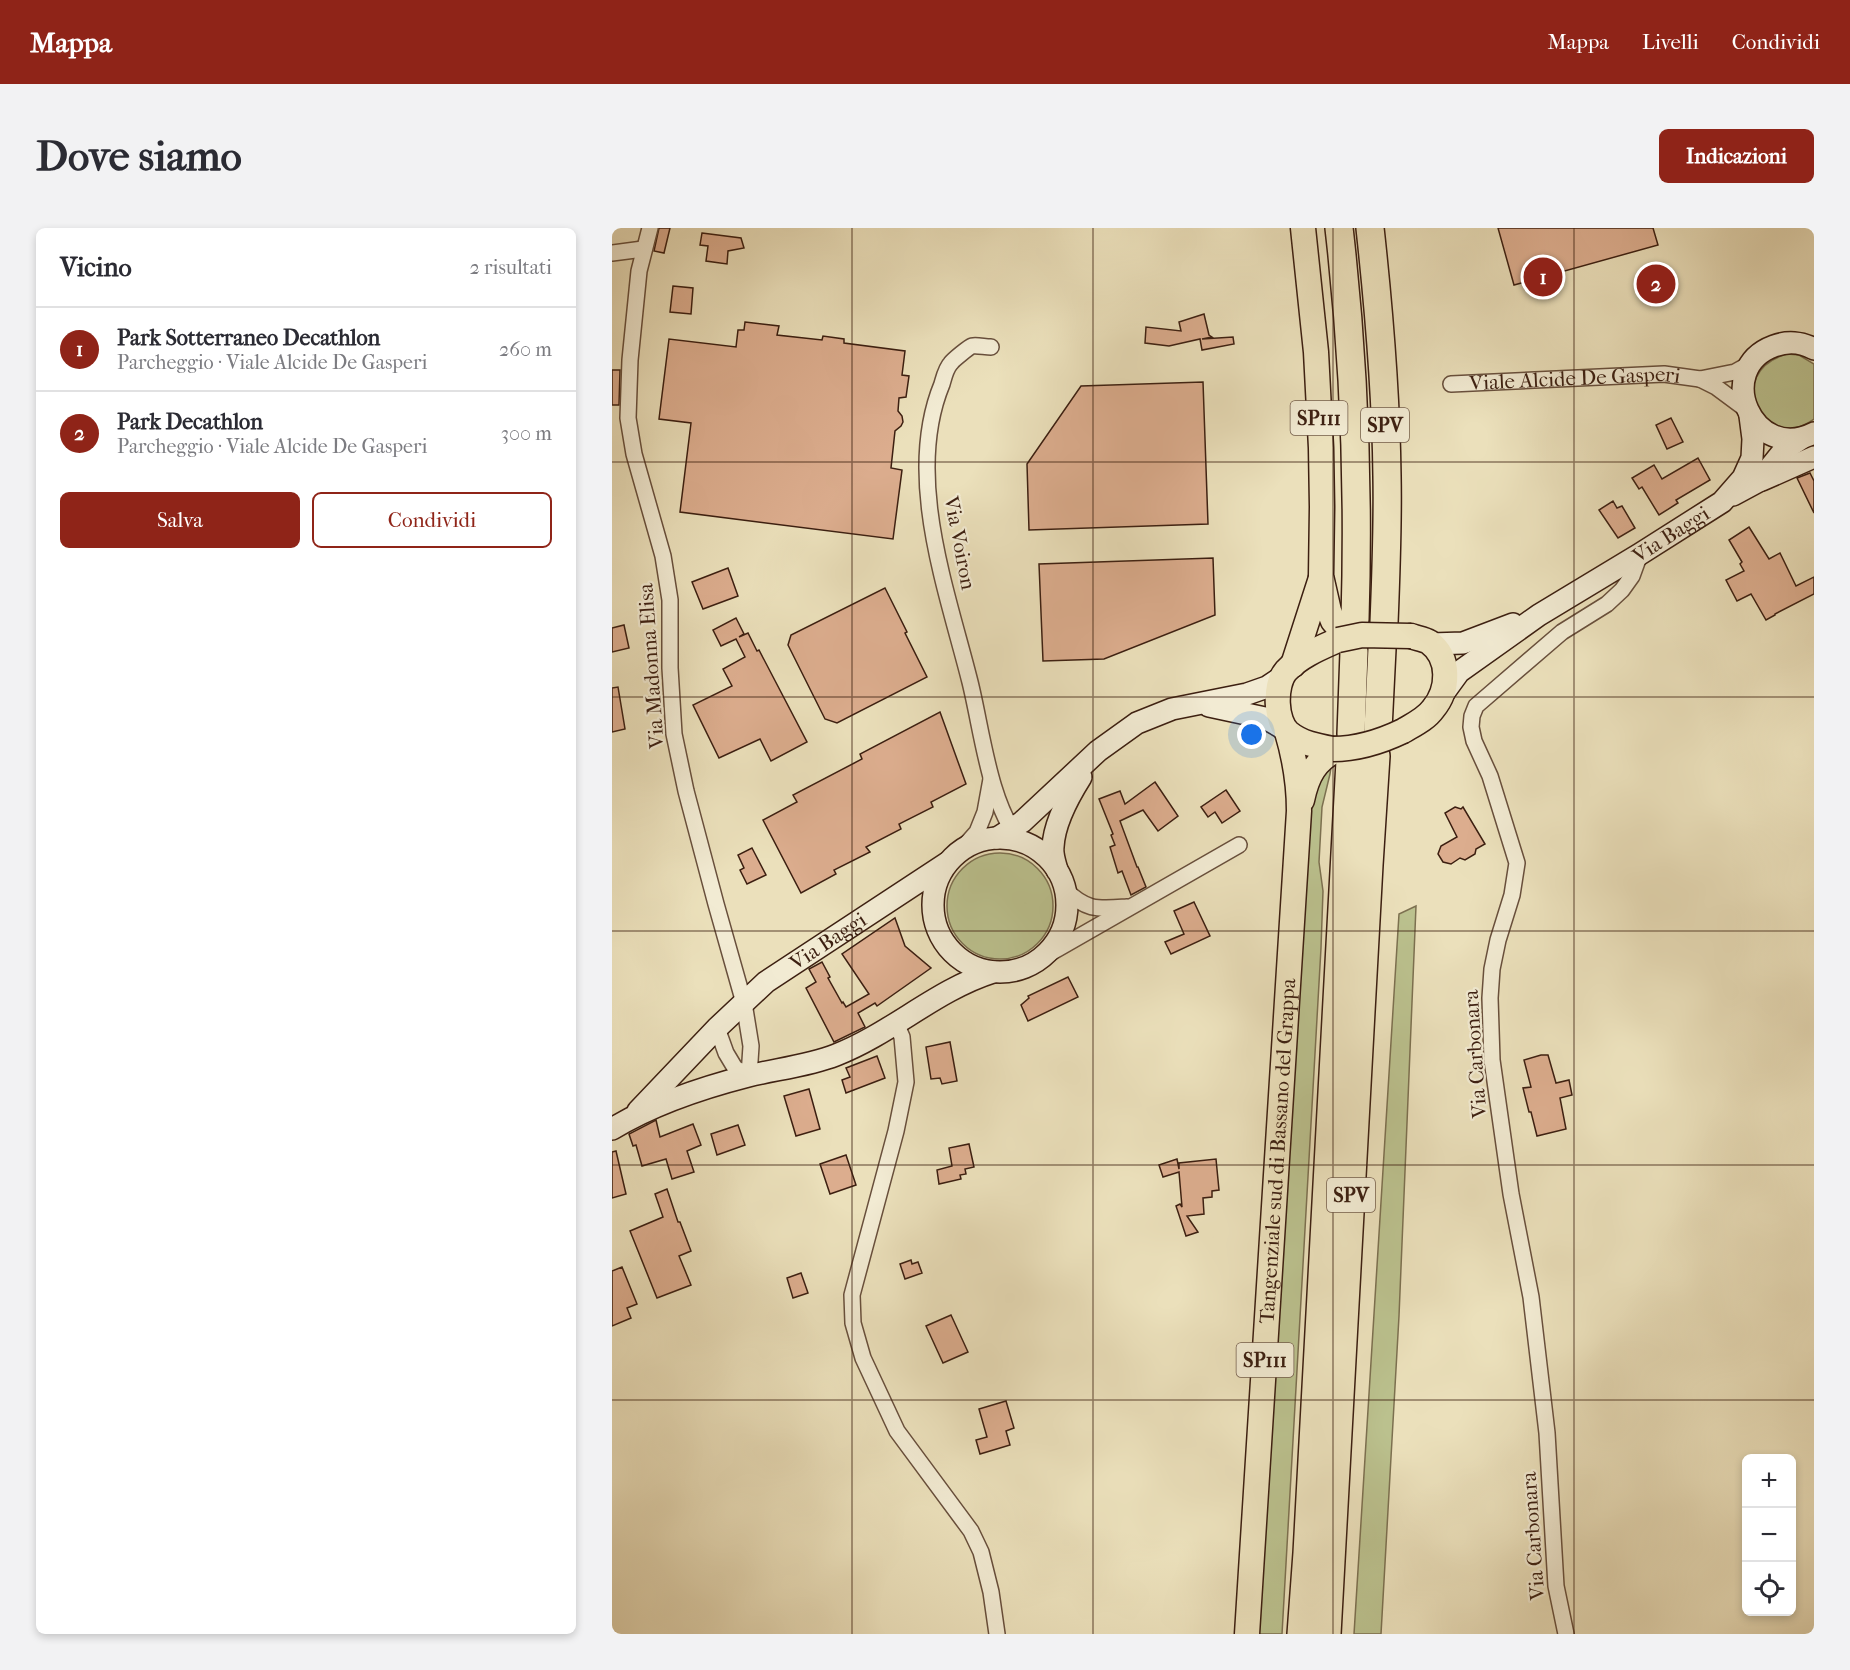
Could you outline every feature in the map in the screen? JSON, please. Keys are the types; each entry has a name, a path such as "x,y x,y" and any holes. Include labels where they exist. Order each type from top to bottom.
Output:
{"highway":[{"name":"SPV","path":"1339,228 1354,404 1359,635 1391,730"},
{"name":"SPV","path":"1301,1634 1341,749 1359,635 1387,519 1381,336 1370,228"},
{"name":"SPV","path":"1327,1634 1376,756"}],"main road":[{"name":"Tangenziale sud di Bassano del Grappa","path":"1304,228 1316,352 1322,507 1321,576 1329,611 1359,635"},
{"name":"Viale Alcide De Gasperi","path":"1751,363 1759,354 1779,344 1790,342 1814,349"},
{"path":"1749,413 1743,398 1743,386 1751,363"},
{"name":"Via Baggi","path":"1443,694 1459,672 1539,615 1722,502 1743,478 1752,458 1753,439 1749,413"},
{"name":"Viale Alcide De Gasperi","path":"1749,413 1758,425 1778,437 1790,439 1808,435"},
{"name":"Viale Alcide De Gasperi","path":"1758,481 1784,450 1808,435"},
{"name":"Viale Alcide De Gasperi","path":"1722,502 1758,481 1814,457"},
{"name":"Tangenziale sud di Bassano del Grappa","path":"1247,1634 1299,811 1299,786 1294,756 1277,703 1277,690 1287,671 1321,576"},
{"name":"Via Baggi","path":"1421,640 1463,643 1539,615"},
{"path":"1286,731 1313,746 1341,749 1364,747 1385,740 1391,730 1432,711 1443,694 1446,675 1444,664 1421,640 1359,635 1312,651 1287,671"},
{"name":"Via Baggi","path":"1009,836 1098,751 1137,723 1172,709 1247,694 1267,687 1287,671"},
{"name":"Via Baggi","path":"1203,704 1265,718 1286,731"},
{"name":"Tangenziale sud di Bassano del Grappa","path":"1299,811 1305,785 1319,760 1341,749"},
{"name":"Via Baggi","path":"612,1129 634,1116 718,1084 836,1056 871,1039 972,979 993,972 1025,967 1040,959 1053,945 1063,928 1066,908 1052,848 1059,822 1069,795 1098,751"},
{"name":"Via Baggi","path":"634,1116 717,1028 766,982 955,856 984,840 1009,836 1034,848 1047,858 1060,880"},
{"name":"Via Baggi","path":"955,856 939,878 934,895 933,913 938,931 947,946 960,959 976,968 993,972"}],"street":[{"name":"Via Madonna Elisa","path":"650,228 639,271 630,360 628,418 633,454 663,556 670,600 670,668 674,734 698,837 744,1003 751,1046 749,1076"},
{"path":"612,252 643,249"},
{"name":"Via Voiron","path":"991,347 972,346 951,362 939,390 929,425 927,464 930,512 941,569 991,776 1009,836"},
{"name":"Viale Alcide De Gasperi","path":"1700,379 1735,372 1751,363"},
{"name":"Viale Alcide De Gasperi","path":"1451,384 1664,374 1700,379 1716,387 1749,413"},
{"name":"Via Carbonara","path":"1566,1634 1556,1586 1547,1432 1531,1297 1510,1184 1492,1060 1490,998 1492,969 1512,895 1517,863 1502,811 1490,776 1474,741 1471,727 1476,706 1562,632 1607,604 1622,590 1632,576 1640,554"},
{"name":"Via Voiron","path":"955,856 976,832 986,812 991,776"},
{"path":"999,802 1011,809 1023,812 1036,809"},
{"name":"Via Baggi","path":"1040,959 1239,846"},
{"name":"Via Baggi","path":"1060,880 1077,902 1098,909 1130,907"},
{"path":"896,1023 902,1037 906,1082 896,1131 852,1294 853,1323 863,1358 897,1431 972,1531 986,1572 997,1634"},
{"path":"717,1028 726,1053 735,1068 749,1076"}],"green space":[{"path":"1787,354 1799,355 1814,364 1814,419 1796,427 1780,427 1767,419 1757,407 1754,392 1756,377 1767,364"},
{"path":"1332,760 1322,807 1319,862 1323,891 1321,948 1282,1634 1257,1634 1308,809 1320,770"},
{"path":"1000,853 1020,857 1038,868 1049,886 1053,906 1049,926 1038,944 1020,955 1000,959 980,955 962,944 951,926 947,906 951,886 962,868 980,857"},
{"path":"1416,906 1399,1316 1381,1634 1354,1634 1399,914"}],"building":[{"path":"659,228 670,228 664,253 654,251"},
{"path":"1498,228 1653,228 1658,245 1514,285"},
{"path":"702,233 741,238 744,248 728,251 727,264 706,261 708,246 700,245"},
{"path":"673,286 693,288 691,314 670,312"},
{"path":"1204,314 1209,335 1212,337 1202,339 1233,337 1234,344 1202,350 1200,339 1169,346 1145,343 1146,327 1181,331 1179,322"},
{"path":"745,322 779,326 777,335 822,340 823,336 844,339 844,343 905,351 902,375 909,376 906,397 899,398 898,411 903,422 895,431 891,468 902,470 893,539 680,512 691,423 659,419 669,339 736,347 738,330 744,330"},
{"path":"612,370 620,370 619,405 612,405"},
{"path":"1203,382 1208,524 1029,530 1027,464 1081,386"},
{"path":"1671,418 1683,442 1667,449 1656,425"},
{"path":"1698,458 1710,480 1676,500 1678,503 1659,515 1642,487 1639,489 1632,478 1654,465 1662,479"},
{"path":"1810,473 1814,481 1814,513 1797,478"},
{"path":"1613,501 1617,508 1622,506 1635,528 1618,538 1599,510"},
{"path":"1749,527 1769,559 1780,553 1796,586 1814,577 1814,594 1766,620 1751,594 1737,601 1726,580 1744,571 1740,564 1742,562 1729,540"},
{"path":"1213,558 1215,615 1104,659 1043,661 1039,564"},
{"path":"728,568 738,596 703,609 692,582"},
{"path":"885,588 927,677 837,723 825,719 788,645 791,635"},
{"path":"736,618 744,634 739,637 748,633 807,742 771,761 760,739 719,758 693,705 732,686 723,669 745,657 736,639 721,646 713,630"},
{"path":"624,625 629,648 612,652 612,628"},
{"path":"618,687 625,729 612,732 612,688"},
{"path":"940,712 966,784 931,802 933,807 899,824 901,829 866,847 870,852 834,870 836,874 801,893 763,820 797,802 793,795 862,759 860,754"},
{"path":"1155,782 1178,816 1158,831 1143,810 1120,821 1146,887 1131,895 1122,871 1118,873 1110,847 1115,845 1111,835 1113,834 1099,799 1120,791 1125,804"},
{"path":"1226,790 1240,811 1222,823 1215,812 1208,817 1201,807"},
{"path":"1455,807 1461,809 1463,807 1485,844 1465,860 1460,858 1451,864 1443,862 1438,854 1441,846 1457,837 1445,813"},
{"path":"752,848 766,875 747,884 740,870 744,868 738,855"},
{"path":"1194,902 1210,936 1171,954 1165,942 1184,934 1174,911"},
{"path":"895,918 905,946 931,968 877,1006 875,1003 858,1013 865,1027 834,1042 806,988 816,982 809,969 822,962 830,977 828,978 846,1007 869,994 842,954"},
{"path":"1068,977 1078,997 1028,1021 1021,1005 1029,998 1028,996"},
{"path":"950,1042 957,1081 942,1084 940,1078 931,1079 926,1047"},
{"path":"1548,1055 1556,1083 1569,1080 1572,1095 1560,1098 1566,1129 1537,1136 1523,1088 1531,1087 1524,1060"},
{"path":"877,1056 885,1078 846,1093 842,1080 850,1077 846,1068"},
{"path":"809,1089 820,1129 796,1136 784,1096"},
{"path":"656,1120 660,1137 693,1124 701,1145 687,1151 694,1172 672,1179 666,1159 642,1166 636,1145 633,1146 629,1134"},
{"path":"738,1125 745,1145 717,1155 711,1134"},
{"path":"969,1144 974,1167 965,1169 966,1174 960,1175 961,1179 939,1184 937,1170 952,1166 949,1148"},
{"path":"616,1151 626,1194 612,1198 612,1152"},
{"path":"846,1155 856,1185 830,1194 820,1164"},
{"path":"1177,1159 1179,1169 1179,1163 1216,1159 1219,1190 1212,1191 1212,1197 1203,1198 1204,1214 1187,1216 1198,1232 1186,1236 1176,1206 1180,1204 1182,1207 1179,1172 1163,1177 1159,1165"},
{"path":"667,1189 691,1251 679,1256 691,1285 657,1298 630,1231 663,1217 655,1194"},
{"path":"911,1260 912,1264 918,1262 922,1273 905,1279 900,1264"},
{"path":"622,1267 637,1304 627,1308 631,1318 612,1326 612,1271"},
{"path":"801,1273 808,1293 793,1298 787,1278"},
{"path":"951,1315 968,1352 943,1363 926,1326"},
{"path":"1006,1401 1014,1428 1006,1431 1010,1445 980,1454 976,1440 987,1437 979,1409"}],"place":[{"name":"Park Sotterraneo Decathlon","path":"1543,277"},
{"name":"Park Decathlon","path":"1656,284"}]}
